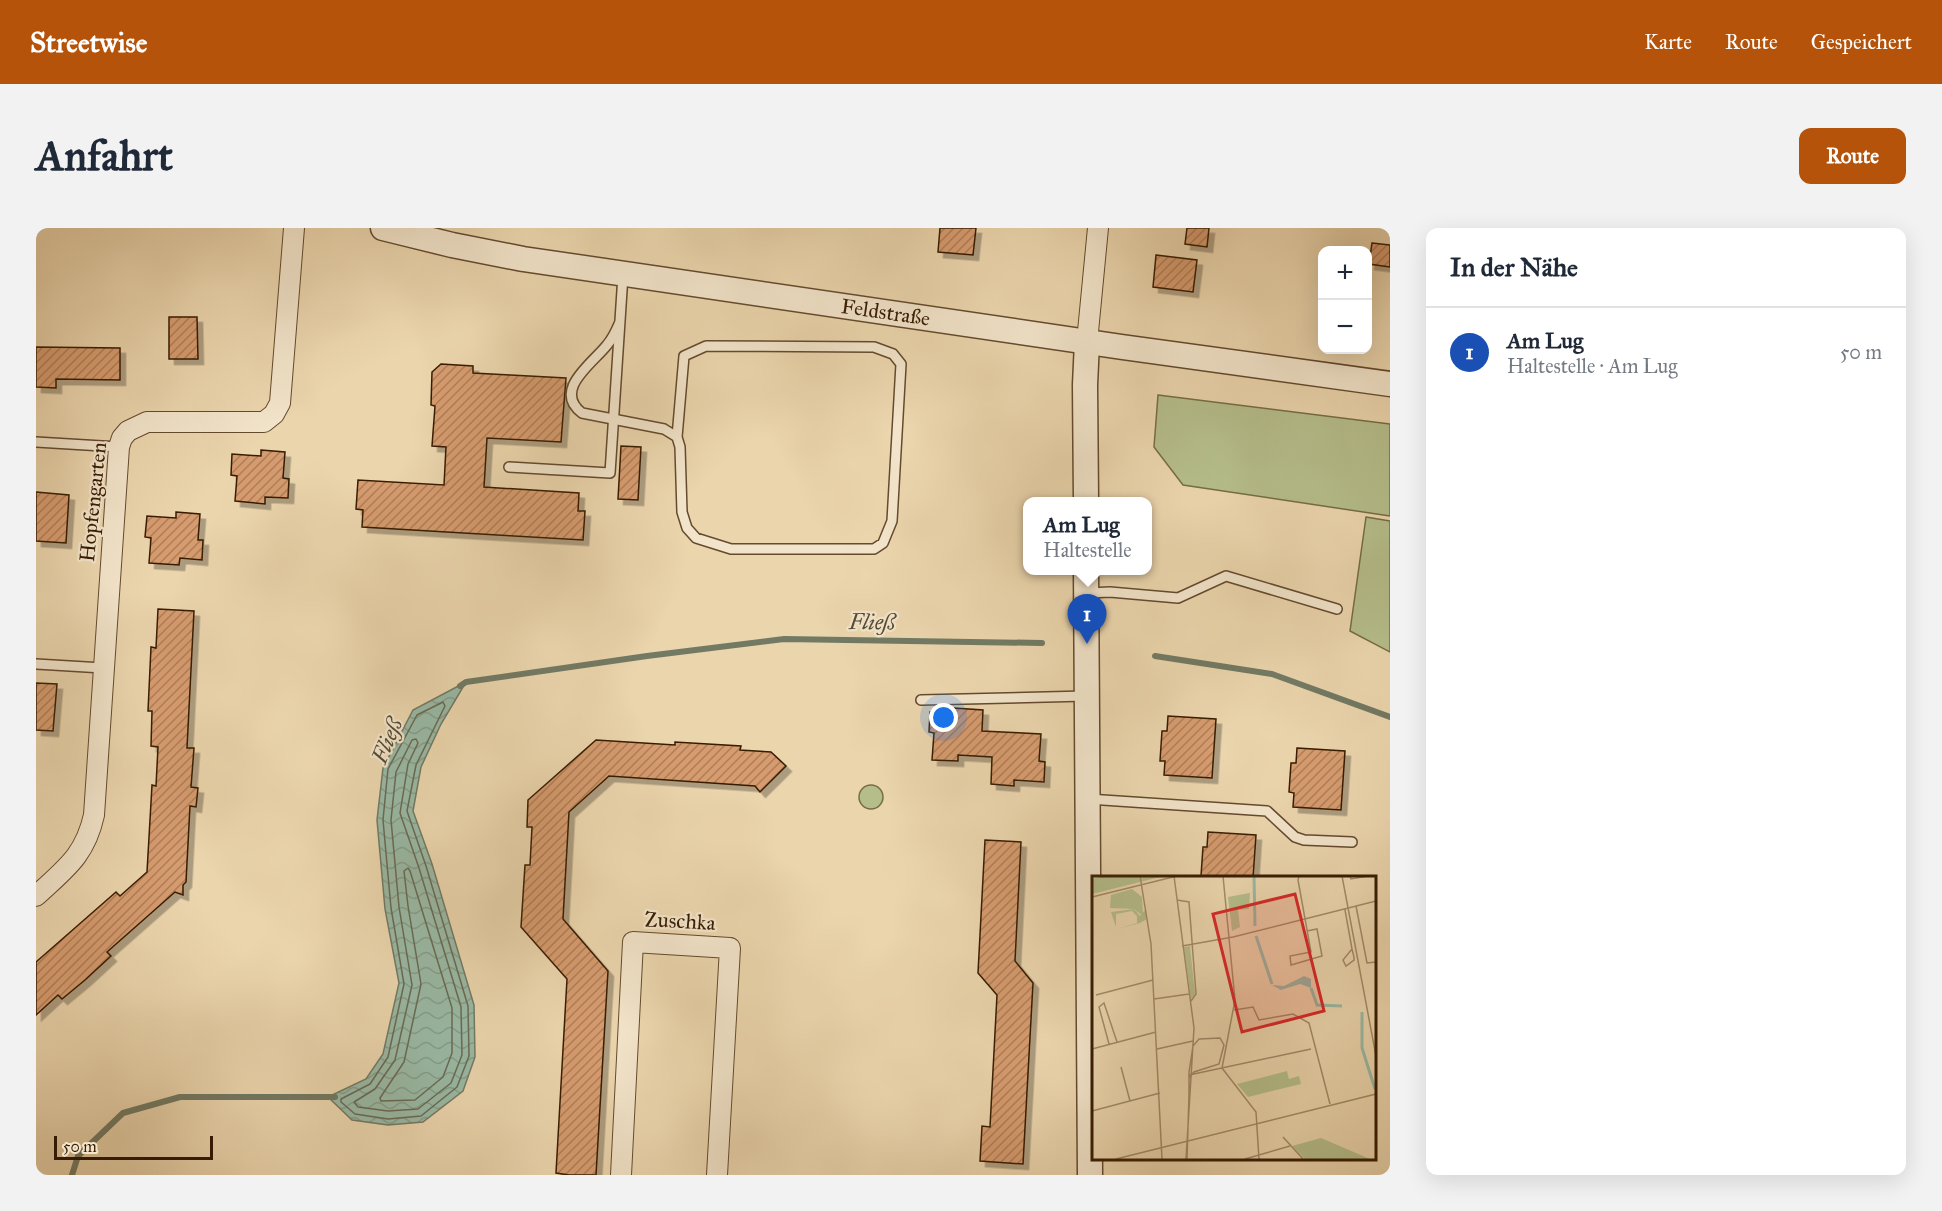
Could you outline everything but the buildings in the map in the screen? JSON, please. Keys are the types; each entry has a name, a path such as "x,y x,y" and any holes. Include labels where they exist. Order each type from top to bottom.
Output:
{"street":[{"name":"Hopfengarten","path":"36,896 75,860 90,832 94,815 119,447 122,438 128,431 147,422 264,422 274,414 280,403 294,228"},
{"name":"Feldstraße","path":"383,228 524,259 1390,384"},
{"path":"1086,497 1085,385 1098,228"},
{"path":"1087,582 1090,1175"},
{"name":"Zuschka","path":"621,1175 633,942 730,948 717,1175"}],"lane":[{"path":"508,467 610,473 623,273"},
{"path":"620,324 609,344 580,372 574,383 572,397 575,408 582,413 664,429 677,437 682,475 682,512 687,528 696,538 731,549 874,549 883,543 892,521 901,364 893,354 874,347 706,346 684,356 677,437"},
{"path":"36,442 119,447"},
{"path":"1087,582 1110,592 1178,598 1226,576 1337,609"},
{"path":"36,664 104,668"},
{"path":"921,700 1087,696"},
{"path":"1088,799 1267,811 1295,837 1304,840 1352,842"}],"green space":[{"path":"1158,395 1390,424 1390,516 1183,485 1154,447"},
{"path":"1366,517 1390,521 1390,652 1350,631"},
{"path":"871,785 879,789 883,797 879,805 871,809 863,805 859,797 863,789"}],"water":[{"path":"466,682 441,724 421,767 413,811 432,864 474,1005 475,1057 463,1091 423,1122 388,1125 352,1120 328,1097 366,1079 383,1054 399,983 385,909 377,820 383,768 413,710"}],"waterway":[{"name":"Fließ","path":"460,686 466,682 784,639 1042,643"},
{"name":"Fließ","path":"1155,656 1272,674 1390,717"},
{"name":"Fließ","path":"72,1175 78,1156 123,1113 180,1097 335,1097"}],"place":[{"name":"Am Lug","path":"1087,644"}]}
